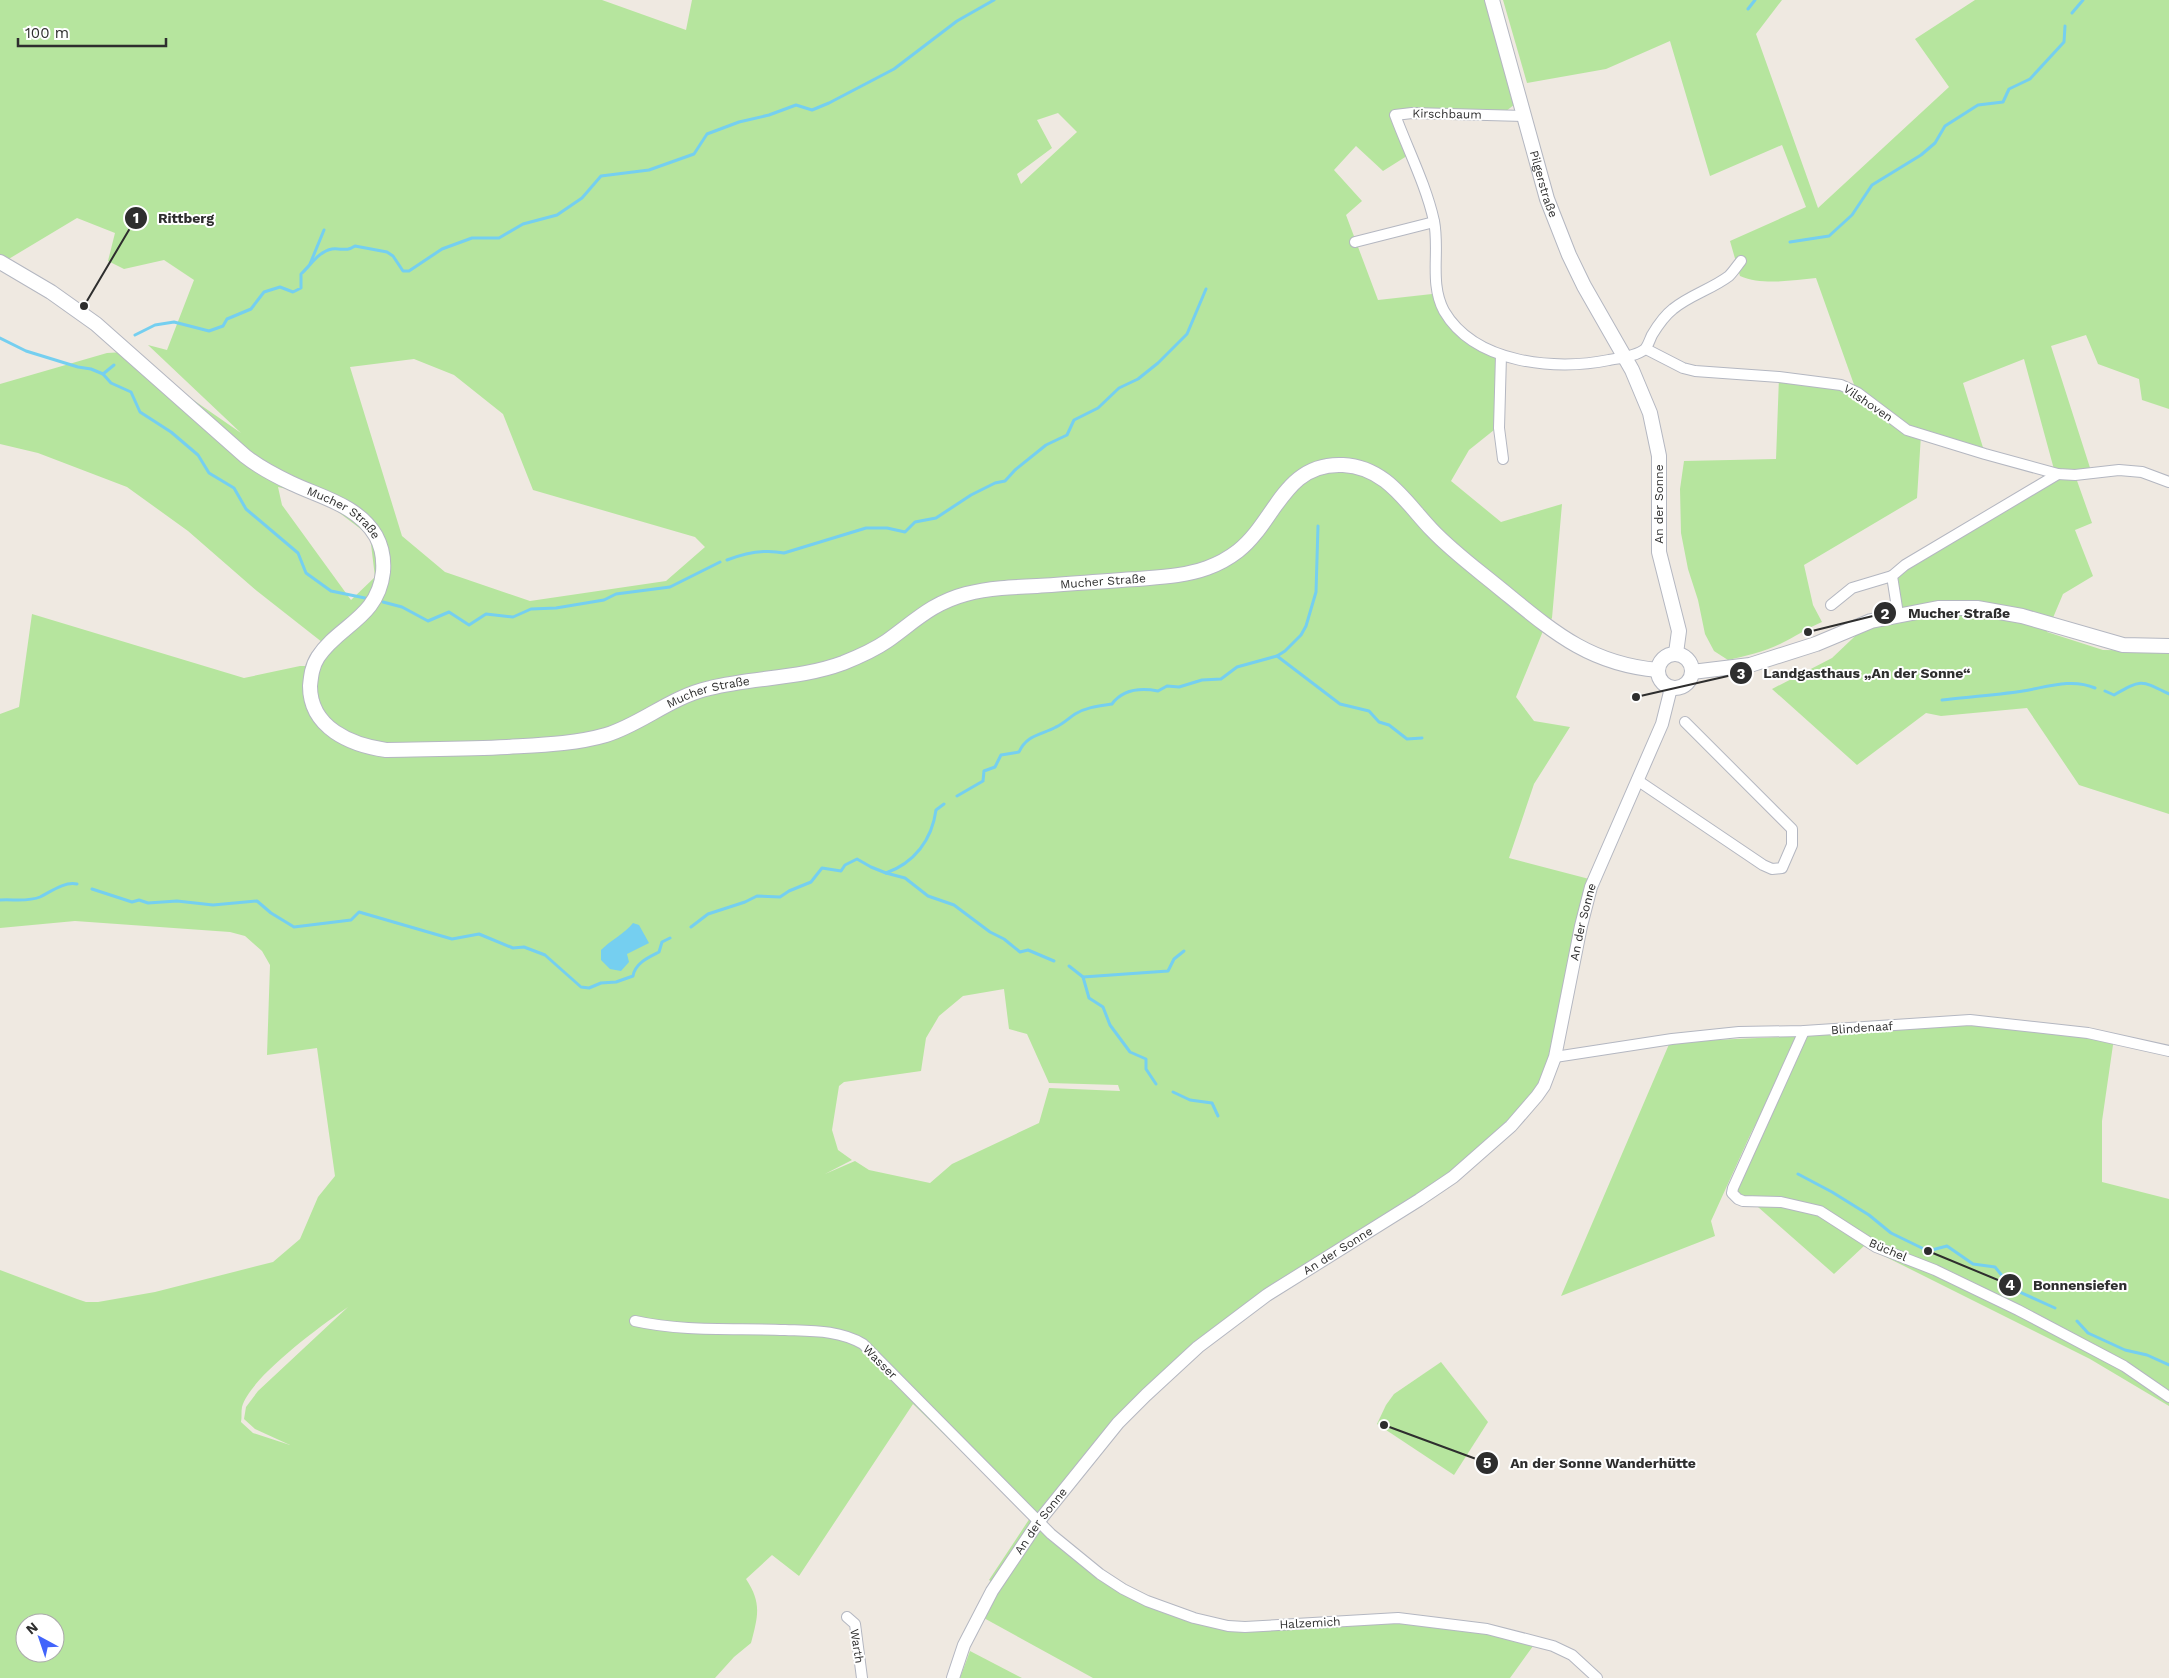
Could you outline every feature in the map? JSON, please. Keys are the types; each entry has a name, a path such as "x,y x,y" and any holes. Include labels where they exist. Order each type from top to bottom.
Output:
{"main road":[{"name":"Pilgerstraße","path":"1492,0 1547,199 1562,239 1584,286 1625,357"},
{"name":"Mucher Straße","path":"1,264 51,292 96,324 245,456 272,474 352,510 375,535 382,552 384,567 382,580 375,598 364,613 320,654 311,675 312,700 320,717 330,730 363,747 386,750 526,746 568,742 606,735 625,727 671,701 693,692 712,687 802,674 862,656 887,641 925,611 942,602 965,594 998,588 1167,576 1202,570 1240,550 1252,537 1290,485 1311,471 1333,465 1346,465 1365,469 1384,478 1455,551 1560,636 1593,655 1610,662 1658,670"},
{"name":"An der Sonne","path":"1625,357 1650,413 1659,455 1659,552 1679,631 1676,654"},
{"path":"1692,672 1750,666 1781,657 1871,621 1898,614 1938,608 1977,608 2022,616 2122,646 2169,646"},
{"path":"1676,654 1686,657 1691,664 1692,672 1688,683 1677,688 1671,688 1662,681 1658,670 1660,663 1665,657 1676,654"}],"street":[{"name":"Kirschbaum","path":"1524,116 1412,112 1395,114 1429,201 1434,222 1436,287 1444,311 1451,321 1472,339 1502,355 1516,360 1558,365 1592,364 1625,357"},
{"path":"1355,242 1434,222"},
{"path":"1625,357 1646,348 1657,326 1675,307 1729,275 1741,261"},
{"name":"Vilshoven","path":"1646,348 1682,368 1695,371 1780,376 1840,385 1858,394 1907,430 2058,474 2075,475 2119,470 2142,472 2169,482"},
{"path":"1502,355 1500,428 1503,459"},
{"path":"1830,605 1852,588 1892,576 1905,565 2058,474"},
{"path":"1892,576 1898,614"},
{"name":"An der Sonne","path":"953,1678 964,1645 984,1604 1040,1521 1118,1423 1192,1352 1267,1295 1419,1200 1478,1157 1511,1126 1537,1096 1544,1086 1554,1057 1581,926 1592,887 1662,724 1671,688"},
{"path":"1637,780 1763,865 1772,869 1782,868 1792,845 1792,829 1684,722"},
{"name":"Blindenaaf","path":"1554,1057 1672,1039 1739,1032 1804,1032 1983,1021 2088,1033 2169,1051"},
{"name":"Büchel","path":"1804,1032 1732,1193 1743,1201 1781,1202 1820,1210 1876,1247 1944,1275 2018,1310 2124,1366 2169,1397"},
{"name":"Wasser","path":"635,1321 658,1326 821,1332 852,1337 863,1344 1040,1521"},
{"name":"Halzemich","path":"1040,1521 1051,1534 1123,1590 1147,1602 1194,1618 1228,1626 1245,1627 1398,1618 1487,1629 1553,1646 1572,1655 1597,1678"},
{"name":"Warth","path":"847,1617 855,1624 862,1678"}],"green space":[{"path":"0,0 602,0 686,30 692,0 1486,0 1515,104 1505,112 1395,115 1410,154 1383,171 1356,146 1334,170 1362,201 1346,215 1378,300 1432,294 1443,315 1459,332 1498,360 1494,430 1469,450 1451,481 1501,522 1562,504 1552,618 1543,631 1516,697 1534,721 1570,727 1534,784 1509,858 1593,880 1548,1075 1478,1157 1314,1265 1146,1395 1040,1521 1123,1589 1228,1626 1398,1618 1536,1642 1510,1678 1093,1678 982,1617 1000,1587 989,1580 1030,1518 913,1404 799,1576 772,1555 746,1579 755,1595 757,1610 751,1643 734,1657 715,1678 0,1678 0,1270 86,1302 98,1302 155,1292 273,1262 300,1239 318,1197 335,1176 317,1048 267,1055 270,965 262,951 245,936 230,932 75,921 0,928 0,714 19,707 32,614 244,678 300,666 313,666 327,646 257,591 188,531 127,487 38,453 0,444 0,384 107,353 124,352 241,433 148,345 167,350 194,280 164,260 124,269 108,261 115,233 77,218 2,263 0,262","holes":["1058,113 1077,132 1021,184 1017,174 1052,148 1037,120","414,359 454,375 503,414 533,490 695,537 705,547 666,581 530,601 445,572 402,536 350,367","278,487 317,496 370,536 375,577 351,600 282,505","1004,989 1009,1029 1027,1034 1049,1083 1118,1085 1120,1091 1049,1088 1039,1123 952,1164 930,1183 869,1170 855,1161 825,1174 852,1160 838,1150 832,1130 839,1086 844,1082 921,1071 926,1038 939,1016 963,996","348,1307 258,1391 246,1407 244,1419 255,1429 290,1445 253,1433 241,1422 242,1407 258,1381 288,1352"]},
{"path":"1503,0 1782,0 1756,34 1818,208 1949,87 1915,39 1975,0 2169,0 2169,409 2142,400 2139,379 2098,364 2086,335 2051,346 2092,474 2075,475 2092,523 2075,530 2093,576 2063,594 2047,632 2103,650 2169,651 2169,814 2079,785 2027,708 1941,716 1926,713 1857,765 1772,689 1832,658 1871,621 1898,614 1892,576 2055,473 2024,359 1963,383 1985,454 1921,435 1917,498 1804,565 1813,605 1822,622 1780,644 1754,654 1728,660 1714,651 1705,634 1698,600 1688,569 1681,533 1680,489 1684,461 1776,459 1779,377 1857,393 1816,278 1768,282 1740,276 1730,241 1806,207 1782,145 1710,176 1670,41 1606,69 1527,83"},
{"path":"1955,1021 2114,1038 2102,1121 2102,1182 2169,1199 2169,1406 2090,1359 1864,1246 1834,1274 1758,1207 1756,1198 1740,1196 1736,1189 1806,1036"},
{"path":"1801,1036 1751,1133 1711,1221 1715,1236 1561,1296 1670,1042"},
{"path":"1441,1362 1488,1422 1454,1475 1377,1424 1386,1405 1394,1394"},
{"path":"970,1651 1022,1678 960,1678"}],"water":[{"path":"633,923 639,925 649,943 627,954 629,962 621,971 610,969 601,960 601,950"}],"waterway":[{"path":"135,335 155,325 174,322 209,331 223,326 227,319 251,309 264,292 280,287 293,292 301,288 301,274 327,250 346,249 355,246 387,252 393,256 403,271 409,271 442,249 472,238 499,238 523,224 557,215 582,198 601,176 649,170 694,154 707,134 739,122 769,115 796,105 812,110 829,103 894,69 957,21 994,0"},
{"path":"1748,9 1755,0"},
{"path":"2072,13 2083,0"},
{"path":"1790,242 1829,236 1852,215 1872,185 1921,155 1935,143 1945,126 1978,105 2003,102 2009,89 2030,79 2064,42 2065,26"},
{"path":"310,264 324,230"},
{"path":"727,560 755,552 770,551 784,553 866,528 887,528 905,532 915,522 936,518 971,495 995,483 1005,481 1015,470 1046,445 1067,435 1074,420 1098,408 1119,388 1138,379 1158,363 1187,334 1206,289"},
{"path":"0,338 26,351 78,367 91,369 103,374 111,383 131,392 140,412 171,432 198,455 209,473 234,488 246,509 298,553 306,573 331,591 365,598"},
{"path":"103,374 114,365"},
{"path":"1277,656 1285,651 1301,635 1306,626 1316,592 1318,526"},
{"path":"383,602 402,607 428,621 449,612 469,625 486,614 513,617 531,609 556,608 604,600 616,594 670,587 720,562"},
{"path":"957,796 983,781 984,771 995,767 1001,755 1019,752 1022,746 1031,738 1059,726 1075,714 1093,707 1112,704 1122,695 1133,691 1158,691 1167,686 1179,687 1202,680 1221,679 1237,667 1277,656 1340,704 1369,711 1379,722 1389,725 1407,739 1422,738"},
{"path":"2105,691 2114,695 2130,686 2142,683 2169,694"},
{"path":"1942,700 2068,684 2086,685 2095,688"},
{"path":"691,927 708,914 757,896 780,897 811,882 822,868 841,871 845,865 857,859 886,873 896,869 913,857 920,849 930,831 936,810 944,804"},
{"path":"886,873 905,878 928,896 954,905 1020,952 1028,950 1054,961"},
{"path":"0,900 36,899 63,885 77,884"},
{"path":"92,889 132,902 139,900 148,903 177,901 213,905 257,901 271,913 294,927 351,920 359,912 452,939 479,934 513,948 524,947 545,955 581,987 589,988 601,983 616,982 633,976 636,967 647,958 659,952 662,942 670,938"},
{"path":"1069,966 1083,977 1168,971 1174,959 1184,951"},
{"path":"1083,977 1089,998 1103,1007 1110,1025 1130,1052 1146,1059 1146,1069 1156,1084"},
{"path":"1173,1092 1190,1100 1212,1103 1218,1116"},
{"path":"1798,1174 1869,1215 1891,1233 1928,1251 1947,1246 1973,1264 1995,1267 2013,1289 2055,1308"},
{"path":"2077,1321 2088,1333 2125,1350 2147,1355 2169,1365"}],"place":[{"name":"Rittberg","path":"84,306"},
{"name":"Mucher Straße","path":"1808,632"},
{"name":"Landgasthaus „An der Sonne“","path":"1636,697"},
{"name":"Bonnensiefen","path":"1928,1251"},
{"name":"An der Sonne Wanderhütte","path":"1384,1425"}]}
